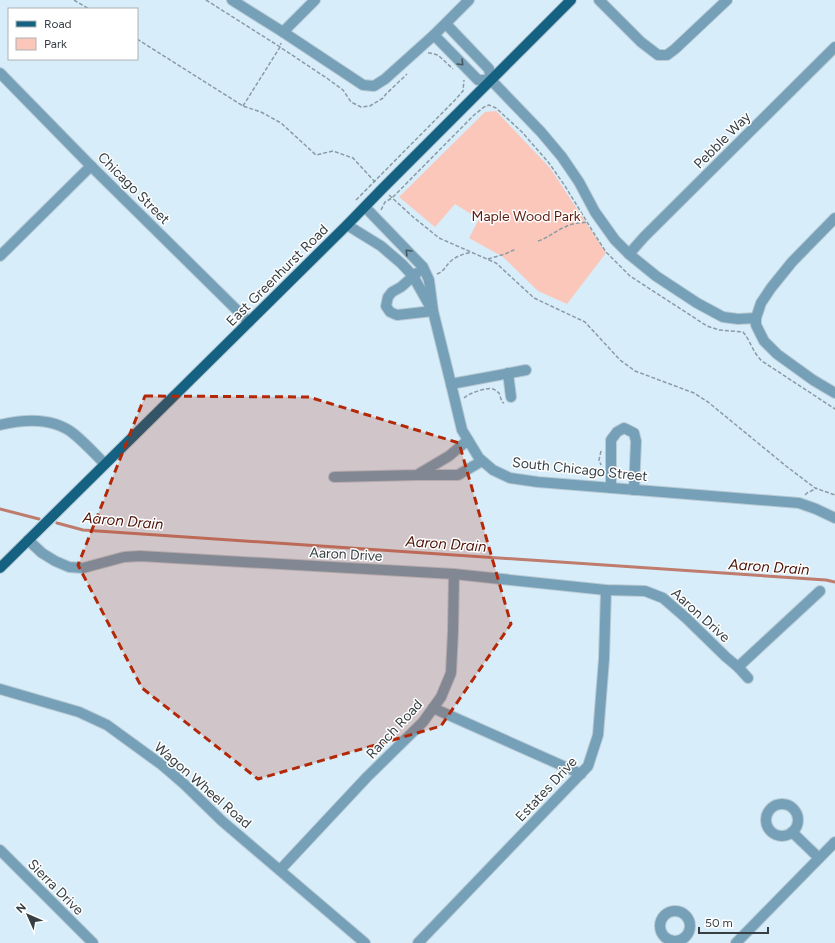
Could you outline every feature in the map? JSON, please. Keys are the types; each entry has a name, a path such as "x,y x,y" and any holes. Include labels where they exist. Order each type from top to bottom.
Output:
{"main road":[{"name":"East Greenhurst Road","path":"0,568 347,225 571,0"}],"street":[{"path":"232,0 363,85 374,86 385,80 434,36 469,0"},
{"path":"283,32 315,0"},
{"path":"599,0 641,42 658,55 667,55 676,49 727,0"},
{"path":"446,24 489,69 491,80 541,132 562,157 579,182 595,212 615,240 629,254 656,276 697,303 723,317 738,319 756,318"},
{"path":"434,36 478,80 491,80"},
{"name":"Pebble Way","path":"629,254 644,237 835,47"},
{"name":"Chicago Street","path":"0,74 249,322"},
{"path":"0,256 91,166"},
{"name":"South Chicago Street","path":"365,207 423,267 429,280 433,311 462,430 479,458 493,470 510,478 538,482 799,503 835,518"},
{"path":"835,218 792,262 771,288 761,303 756,318 756,325 764,341 777,354 813,380 835,393"},
{"name":"South Chicago Street","path":"347,225 380,246 402,264 413,276 433,311"},
{"path":"423,267 401,287 392,292 388,297 386,306 390,312 397,316 433,311"},
{"path":"451,384 526,370"},
{"path":"508,373 509,401"},
{"path":"0,425 16,421 31,420 62,426 74,434 105,464"},
{"path":"611,488 611,440 617,432 624,428 634,433 636,441 634,490"},
{"path":"417,475 449,456 468,440"},
{"path":"334,476 458,475 482,460"},
{"name":"Aaron Drive","path":"28,540 42,553 69,567 82,568 124,557 140,556 454,574 606,590 645,590 663,598 748,678"},
{"name":"Ranch Road","path":"280,870 368,777 423,722 440,697 451,673 454,574"},
{"name":"Estates Drive","path":"418,943 588,766 598,735 604,660 606,590"},
{"path":"738,667 820,591"},
{"name":"Wagon Wheel Road","path":"0,689 79,712 107,725 162,765 222,821 365,943"},
{"path":"433,708 581,774"},
{"path":"792,832 819,858"},
{"path":"736,943 835,842"},
{"name":"Sierra Drive","path":"0,850 93,943"}],"path":[{"path":"74,0 87,8"},
{"path":"243,106 280,47 283,32"},
{"path":"138,40 243,106 261,112 281,123 316,154 334,151 353,158 382,189 439,238 496,263 534,298 585,322 620,360 635,371 694,393 708,402 786,466 817,488 835,495"},
{"path":"380,212 385,202 392,198 474,115 489,105 496,108 522,132 542,154 565,186 606,252 630,276 707,326 719,330 743,332 747,336 751,346 760,359 835,409"},
{"path":"538,241 564,227 588,222"},
{"path":"488,259 516,249"},
{"path":"429,280 433,276 443,272 451,261 460,255 471,252"},
{"path":"462,400 467,395 482,390 492,389 499,393 502,402 509,401"},
{"path":"601,450 599,460 603,468"},
{"path":"804,496 817,488"}],"highlighted area":[{"path":"145,396 309,397 459,443 511,624 441,726 258,779 142,688 78,565"}],"green space":[{"name":"Maple Wood Park","path":"496,111 550,168 606,253 567,304 538,291 503,257 469,238 479,219 455,204 435,227 399,197 485,112"}],"waterway":[{"name":"Aaron Drain","path":"0,509 39,519"},
{"name":"Aaron Drain","path":"57,523 83,530 826,580 835,582"}]}
